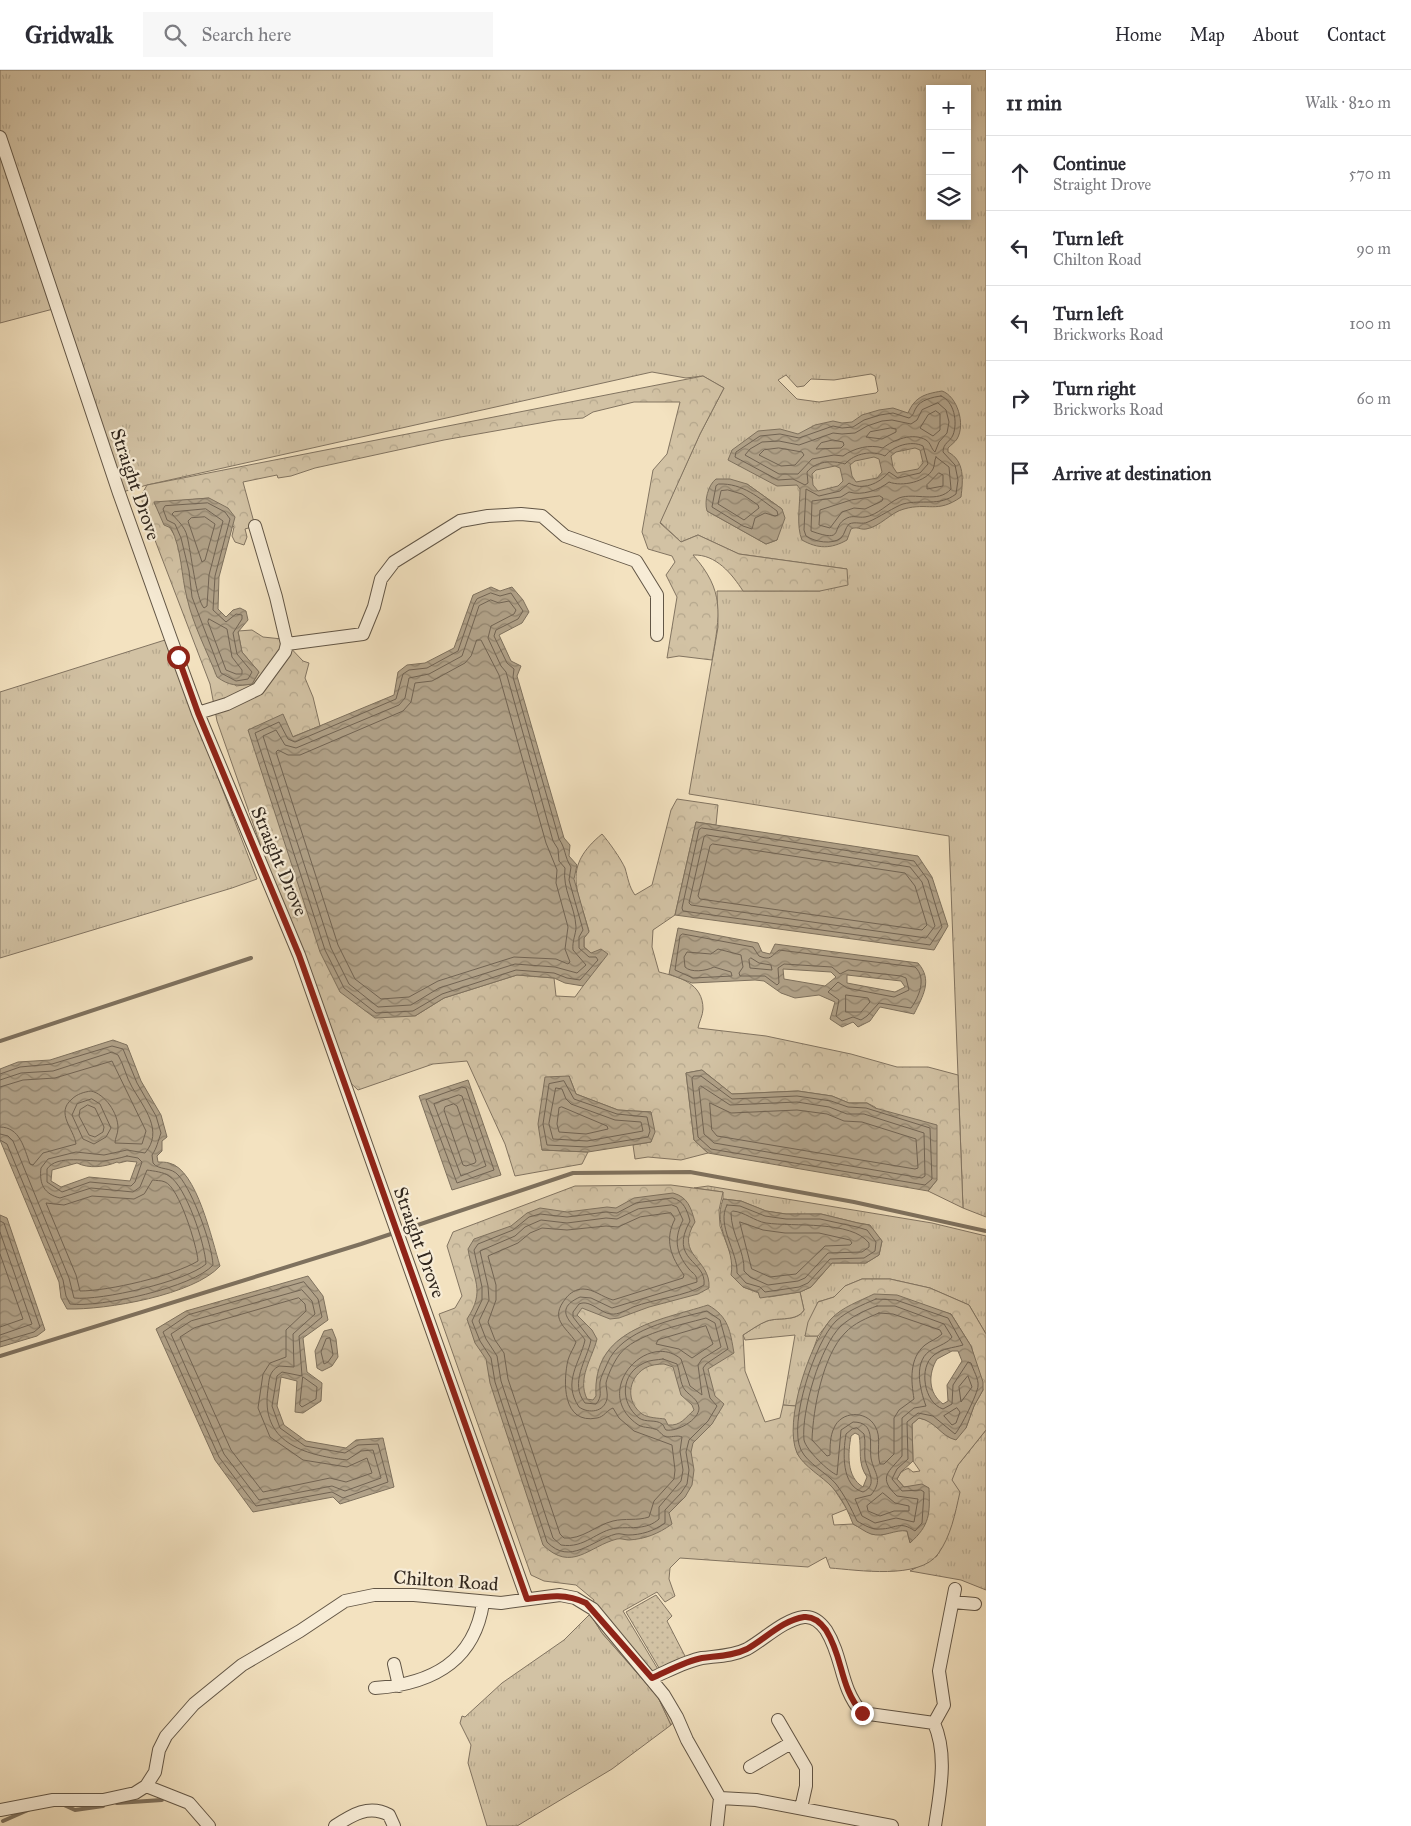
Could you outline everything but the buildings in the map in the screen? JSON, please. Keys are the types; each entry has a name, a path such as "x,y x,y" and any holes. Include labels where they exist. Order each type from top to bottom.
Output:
{"street":[{"name":"Straight Drove","path":"0,137 119,493 198,713 299,955 396,1234 527,1599"},
{"path":"287,644 363,634 374,607 381,579 394,562 460,521 488,516 521,514 542,516 565,536 636,561 657,595 657,635"},
{"path":"198,713 227,704 258,689 285,652 287,644 276,597 255,526"},
{"name":"Chilton Road","path":"146,1786 154,1772 159,1750 166,1736 194,1704 242,1665 300,1632 334,1607 356,1597 374,1595 436,1596 483,1603 501,1603 560,1595 576,1598 586,1603 652,1678 678,1717 687,1740 720,1798"},
{"path":"934,1723 944,1705 939,1671 954,1595 975,1604"},
{"path":"376,1688 399,1686 431,1676 450,1664 462,1652 477,1628 483,1603"},
{"path":"652,1678 700,1658 724,1656 746,1649 788,1623 804,1617 812,1618 825,1629 840,1659 845,1687 852,1702 862,1713 934,1723"},
{"path":"394,1664 399,1686"},
{"path":"778,1720 806,1768 806,1786 801,1808"},
{"path":"934,1723 941,1738 942,1759 935,1826"},
{"path":"750,1767 791,1743"},
{"path":"0,1810 53,1800 86,1801 120,1798 135,1793 146,1786 189,1803 209,1826"},
{"path":"717,1826 720,1798 756,1800 892,1826"},
{"path":"335,1826 358,1813 376,1810 389,1815 394,1826"}],"green space":[{"path":"0,70 986,70 986,1217 963,1208 949,836 689,794 718,627 717,591 820,591 847,569 739,554 698,535 681,542 660,522 700,434 724,388 703,376 686,378 652,372 147,485 119,493 57,308 0,323","holes":["871,374 875,376 878,391 876,393 819,402 797,399 778,380 786,375 797,387 804,386 811,379 834,380","747,484 782,509 777,540 766,544 707,511"]},
{"path":"703,376 724,388 700,434 660,523 681,542 698,535 739,554 847,569 848,585 820,591 743,591 734,578 716,561 693,555 711,580 718,604 717,629 712,660 679,656 667,658 677,597 666,575 675,562 672,556 648,549 642,532 653,470 667,454 680,402 634,402 593,412 583,418 557,420 444,440 315,468 291,476 278,478 277,475 243,482 255,526 245,529 247,537 244,545 235,542 232,536 234,527 209,498 154,503 177,539 187,598 236,686 252,684 259,672 242,652 238,631 252,630 263,637 282,639 303,661 309,663 305,678 313,697 320,726 292,737 249,729 415,1016 444,998 517,975 554,978 556,996 575,997 583,986 591,953 584,947 584,938 589,931 577,891 576,879 581,857 589,846 602,834 623,864 635,895 652,885 671,810 677,799 718,805 716,825 696,822 675,915 653,930 652,947 659,972 682,979 699,993 703,1009 698,1028 766,1036 851,1054 897,1067 928,1067 958,1075 963,1208 928,1191 937,1180 875,1107 867,1103 849,1103 832,1096 798,1091 732,1094 702,1070 686,1073 694,1140 708,1153 681,1160 648,1157 635,1159 633,1145 651,1142 651,1112 618,1110 576,1094 569,1076 542,1150 588,1152 582,1164 515,1176 505,1144 467,1061 433,1064 358,1090 341,1074 217,721 210,684 145,514 141,496 147,485"},
{"path":"165,640 257,879 0,958 0,692"},
{"path":"671,1185 723,1192 719,1210 720,1226 743,1287 769,1297 800,1292 804,1310 801,1314 792,1318 767,1321 743,1335 745,1371 765,1422 780,1418 783,1405 796,1406 794,1424 798,1455 832,1486 847,1509 832,1515 834,1525 853,1524 872,1534 882,1535 897,1529 907,1531 910,1542 916,1486 904,1487 897,1479 901,1472 908,1468 913,1472 920,1471 913,1461 912,1424 919,1418 930,1421 950,1438 966,1428 974,1406 983,1390 971,1346 951,1314 927,1307 832,1318 818,1336 805,1336 808,1322 818,1302 834,1297 845,1286 862,1279 890,1279 930,1288 969,1305 986,1334 986,1430 958,1465 952,1480 960,1492 952,1525 938,1554 929,1562 917,1567 887,1572 830,1568 826,1557 808,1567 680,1558 670,1568 669,1579 675,1596 665,1602 657,1592 623,1611 659,1671 650,1675 677,1717 671,1725 657,1695 602,1633 590,1614 594,1600 576,1585 544,1581 531,1575 439,1314 455,1308 462,1296 447,1246 453,1232 575,1186"},
{"path":"708,1186 932,1223 986,1236 986,1334 969,1305 930,1288 890,1279 862,1279 845,1286 834,1297 818,1302 805,1336 818,1336 796,1406 783,1405 795,1335 745,1340 743,1335 767,1321 792,1318 801,1314 804,1310 800,1292 811,1287 832,1263 866,1263 879,1255 882,1241 869,1225 821,1214 786,1214 766,1211 741,1201 723,1199 723,1192 694,1188"},
{"path":"986,1430 986,1590 961,1580 910,1571 937,1556 951,1480 958,1465"},
{"path":"656,1595 672,1616 667,1621 686,1658 659,1668 626,1612"},
{"path":"590,1614 602,1633 658,1697 671,1725 612,1769 517,1826 487,1826 468,1763 471,1745 460,1723 462,1716 465,1717 502,1683 564,1640"}],"water":[{"path":"942,391 952,398 956,404 960,419 960,433 948,448 948,452 957,460 962,472 961,497 945,505 904,509 871,528 853,528 847,540 835,545 824,547 802,540 799,522 800,489 797,485 777,486 728,460 732,450 758,431 780,429 798,434 815,425 833,421 842,423 852,422 862,415 879,410 893,408 908,413 914,403 921,397","holes":["915,448 920,450 923,463 918,469 897,473 893,467 891,456 896,452","874,457 879,459 882,472 877,478 856,482 852,476 850,465 855,461","835,466 840,468 843,481 838,486 818,491 813,485 812,474 816,470"]},
{"path":"716,479 730,479 747,484 782,509 785,518 777,540 766,544 707,511 707,493"},
{"path":"209,498 228,508 235,517 219,577 218,609 226,617 233,610 240,608 246,611 248,620 238,632 242,652 259,672 252,684 234,685 217,677 196,628 190,608 175,536 171,528 164,525 154,502"},
{"path":"491,587 500,591 512,587 523,600 529,612 522,623 499,635 511,661 521,666 517,676 564,838 570,845 569,856 577,865 574,879 589,932 584,938 584,947 591,953 601,949 608,954 583,986 565,983 554,978 517,975 444,998 415,1016 375,1018 340,992 320,952 248,730 283,714 293,737 394,695 398,672 407,665 425,663 454,648 473,595"},
{"path":"696,822 918,856 932,877 948,926 934,950 675,915"},
{"path":"678,928 758,943 762,952 770,954 775,944 918,963 923,969 926,982 914,1014 880,1007 870,1021 858,1027 853,1022 842,1027 830,1019 835,1002 819,995 795,998 781,993 764,981 692,983 669,974","holes":["783,969 831,972 836,977 825,986 784,979","847,975 901,981 905,987 895,992 847,983"]},
{"path":"113,1040 127,1045 141,1081 161,1115 167,1137 162,1141 162,1151 157,1156 158,1162 169,1163 179,1168 188,1178 208,1224 220,1266 208,1276 191,1285 148,1299 104,1307 67,1309 61,1298 59,1282 0,1140 0,1069 18,1062 50,1060","holes":["117,1162 137,1162 130,1181 89,1177 61,1187 51,1181 52,1170 77,1163 97,1167"]},
{"path":"702,1070 732,1094 798,1091 832,1096 849,1103 867,1103 875,1108 937,1125 937,1180 928,1191 708,1153 694,1140 686,1073"},
{"path":"569,1076 576,1094 618,1110 651,1112 655,1132 651,1142 588,1152 542,1150 538,1124 545,1077"},
{"path":"468,1080 501,1175 452,1190 419,1096"},
{"path":"673,1193 685,1200 695,1222 690,1233 689,1242 691,1250 705,1270 709,1288 698,1294 649,1307 619,1318 610,1319 582,1308 577,1315 592,1330 597,1339 584,1376 584,1391 587,1399 593,1400 596,1396 598,1374 605,1356 616,1342 632,1331 650,1323 708,1305 720,1314 727,1325 734,1353 708,1369 715,1396 724,1404 712,1424 693,1443 691,1452 694,1470 692,1485 685,1497 669,1513 672,1524 662,1531 646,1537 629,1540 617,1539 580,1555 563,1557 553,1553 543,1545 490,1383 486,1359 475,1343 467,1319 473,1309 477,1292 468,1249 474,1239 511,1226 527,1213 540,1208 567,1212 607,1207 616,1208 634,1198","holes":["662,1364 673,1367 681,1395 692,1405 694,1410 680,1423 668,1425 665,1419 642,1414 633,1403 631,1391 635,1378 645,1368"]},
{"path":"723,1199 741,1201 766,1211 786,1214 821,1214 870,1225 882,1241 879,1255 866,1263 832,1263 811,1287 800,1292 760,1298 758,1292 743,1287 731,1275 732,1265 720,1220"},
{"path":"0,1215 7,1218 45,1330 37,1336 0,1347"},
{"path":"308,1276 323,1296 328,1320 303,1338 307,1372 322,1383 321,1401 303,1413 295,1412 297,1381 281,1377 277,1406 284,1425 306,1441 346,1448 356,1440 383,1438 394,1487 340,1504 333,1497 253,1512 215,1460 156,1329 186,1311"},
{"path":"874,1294 897,1295 951,1314 971,1346 983,1382 983,1390 974,1406 966,1428 956,1440 925,1420 919,1418 912,1424 913,1461 901,1472 897,1479 904,1487 922,1484 929,1488 929,1512 922,1530 910,1543 907,1531 876,1535 853,1524 836,1491 800,1458 794,1439 793,1422 801,1383 807,1364 823,1330 835,1315","holes":["952,1351 958,1351 962,1361 947,1385 948,1401 943,1404 938,1400 932,1389 932,1371 937,1359","855,1433 859,1435 861,1462 867,1477 863,1487 857,1483 851,1471 849,1450 851,1436"]},
{"path":"332,1329 336,1339 338,1357 332,1366 322,1371 317,1368 315,1351 324,1331"}],"waterway":[{"path":"0,1041 251,958"},
{"path":"0,1356 361,1244 573,1173 690,1172 854,1202 986,1231"},
{"path":"117,1803 162,1800"},
{"path":"64,1805 75,1810 103,1806"},
{"path":"3,1821 28,1810"}],"route":[{"path":"178,657 198,713 299,955 394,1228 527,1599 560,1595 576,1598 586,1603 652,1678 700,1658 724,1656 746,1649 788,1623 804,1617 815,1619 825,1629 840,1659 845,1687 852,1702 862,1713"}]}
